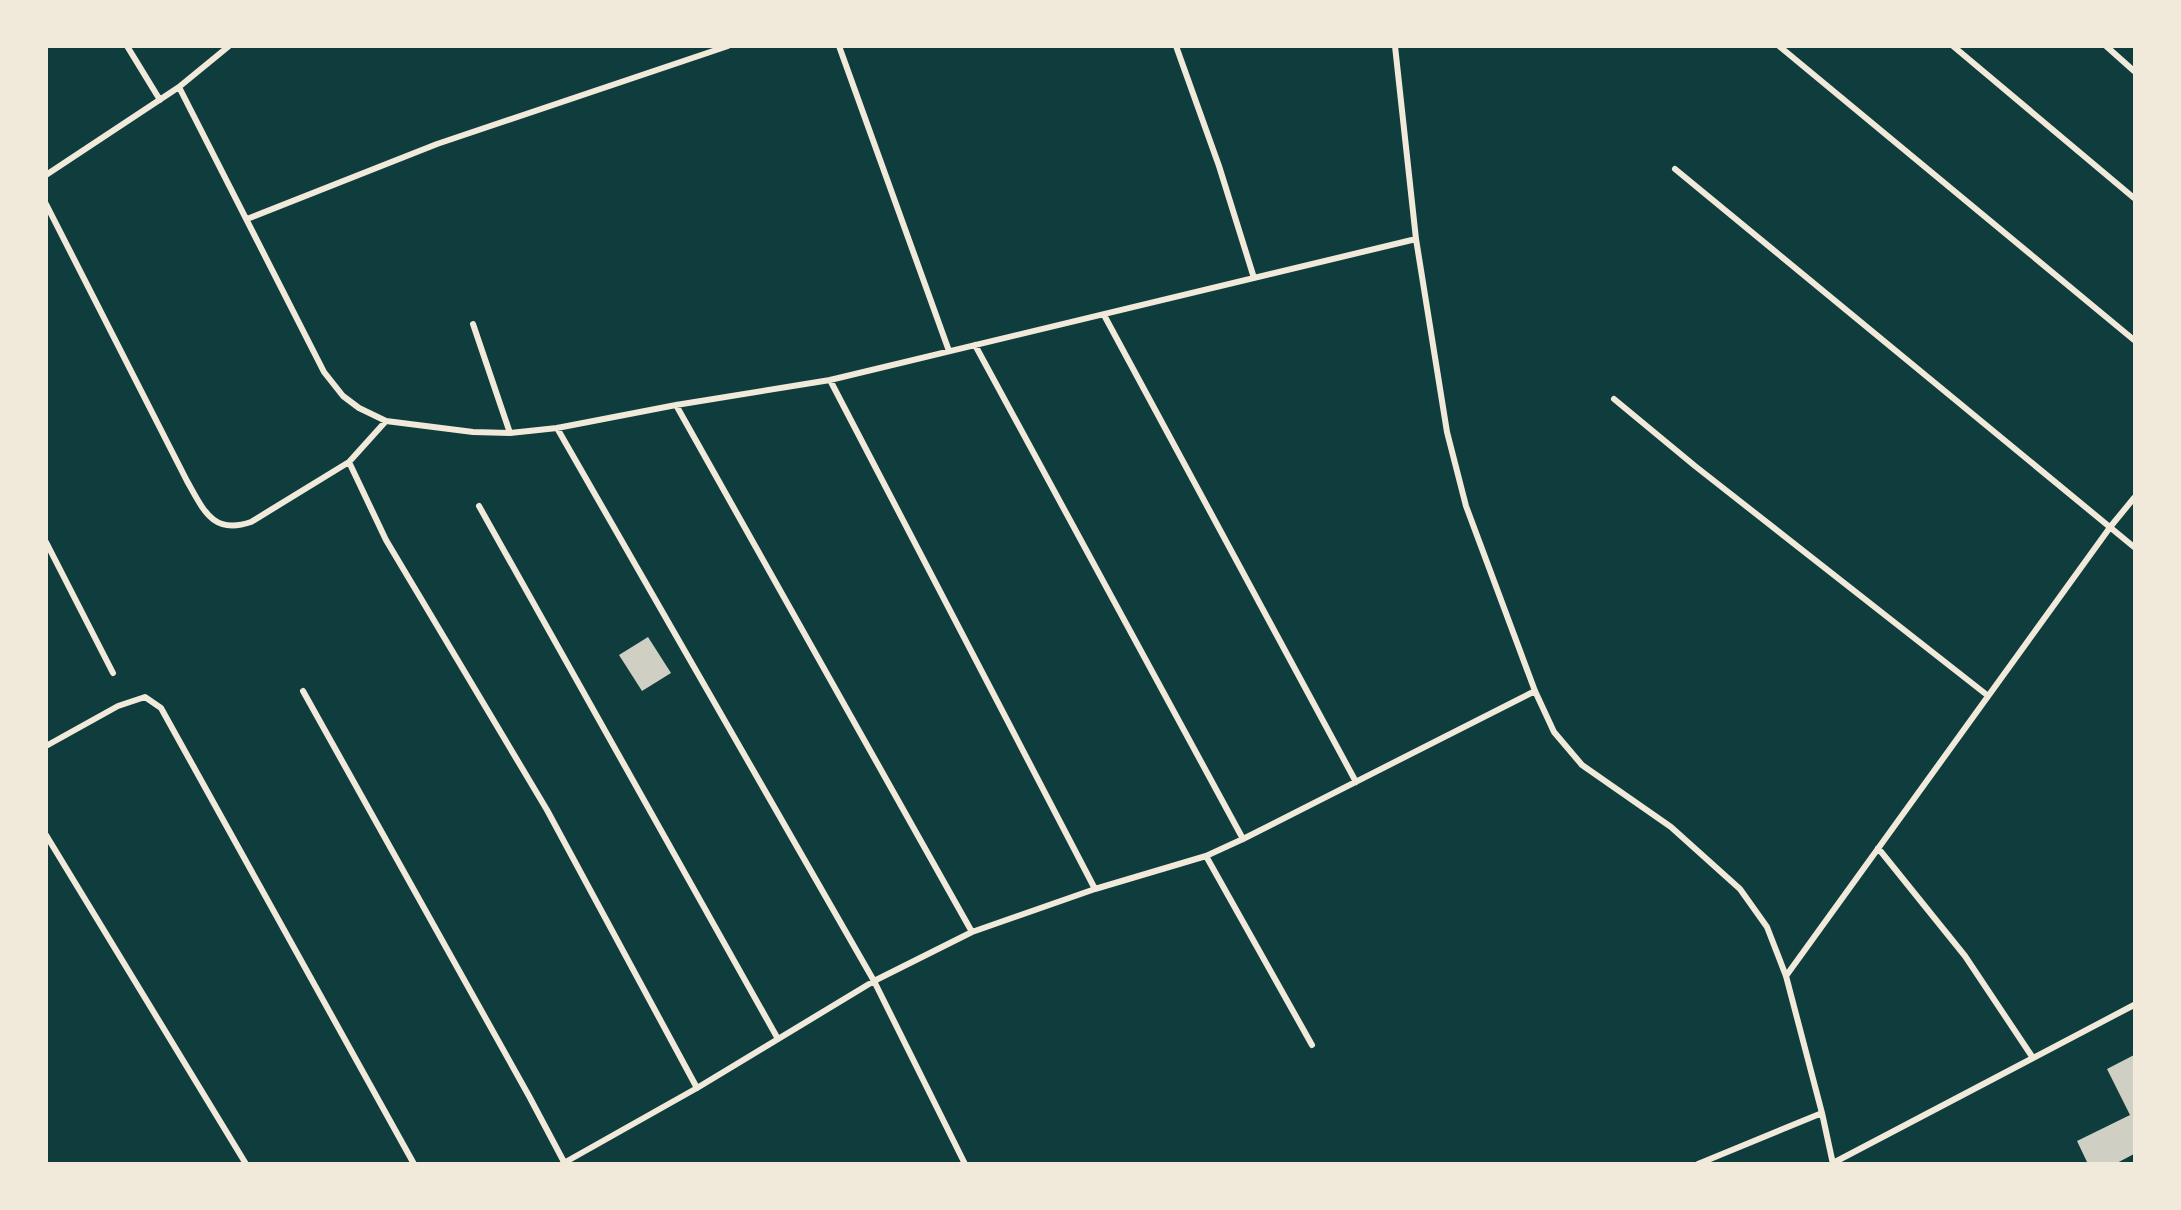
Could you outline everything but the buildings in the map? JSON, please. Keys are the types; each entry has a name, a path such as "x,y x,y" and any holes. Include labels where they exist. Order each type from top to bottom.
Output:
{"street":[{"path":"127,46 160,100"},
{"path":"46,166 48,174 179,87 229,46"},
{"path":"247,219 437,144 728,46"},
{"path":"839,46 949,351"},
{"path":"1176,46 1219,166 1254,278"},
{"path":"1395,46 1416,239 1447,432 1466,506 1535,692 1554,732 1582,765 1671,827 1740,889 1767,927 1786,976 1833,1163 2134,1005"},
{"path":"1779,46 2134,340"},
{"path":"1953,46 2134,198"},
{"path":"2106,46 2134,70"},
{"path":"179,87 324,372 343,396 359,408 386,421 473,432 510,433 557,428 676,405 830,380 1416,239"},
{"path":"1675,169 2134,547"},
{"path":"46,204 182,471 201,507 210,518 223,525 237,527 251,522 349,462 386,421"},
{"path":"1104,315 1356,782"},
{"path":"473,324 510,433"},
{"path":"975,345 1243,840"},
{"path":"830,380 1095,889"},
{"path":"1614,399 1751,511 1988,695"},
{"path":"676,405 972,932"},
{"path":"557,428 874,981 965,1164"},
{"path":"349,462 387,540 547,810 697,1088"},
{"path":"1786,976 2111,526 2134,498"},
{"path":"479,506 778,1039"},
{"path":"46,542 113,673"},
{"path":"303,691 529,1096 563,1163 697,1088 874,981 972,932 1095,889 1206,856 1243,840 1535,692"},
{"path":"46,746 118,706 145,697 161,708 414,1164"},
{"path":"46,835 246,1164"},
{"path":"1878,848 1965,956 2033,1058"},
{"path":"1206,856 1312,1045"},
{"path":"1698,1164 1822,1113"}]}
